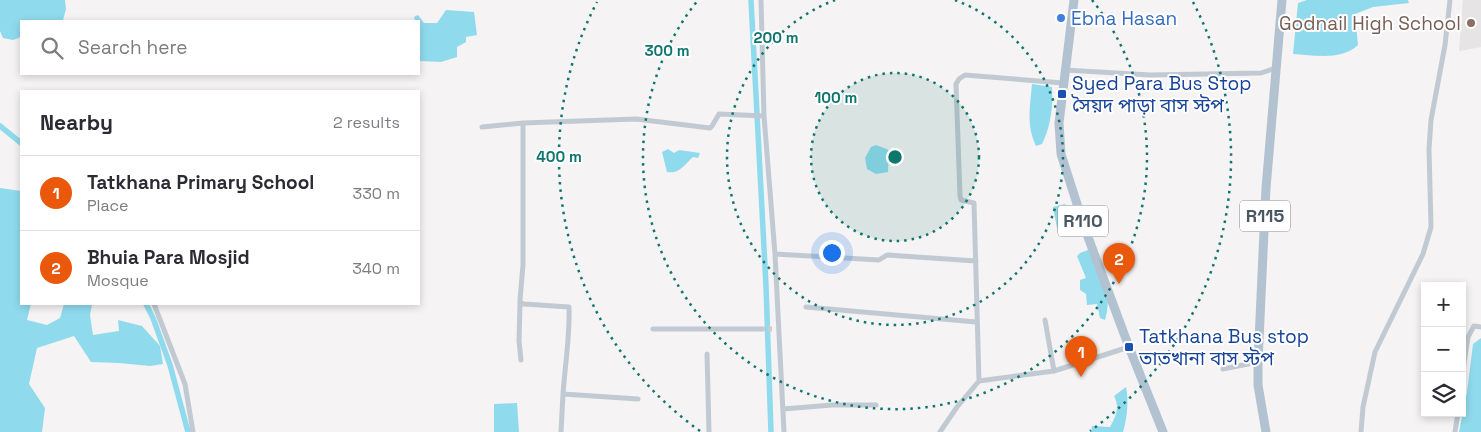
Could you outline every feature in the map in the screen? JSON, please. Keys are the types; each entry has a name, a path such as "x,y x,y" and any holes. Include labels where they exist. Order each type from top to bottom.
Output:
{"main road":[{"name":"R110","path":"1074,0 1059,123 1061,154 1069,183 1129,347 1163,432"},
{"name":"R115","path":"1266,432 1258,385 1258,362 1266,188 1282,0"}],"street":[{"path":"761,0 762,116 775,254 775,329 784,432"},
{"path":"1361,432 1363,408 1375,352 1423,254 1431,227 1429,149 1431,120 1446,45 1450,0"},
{"path":"1064,70 1150,74 1261,73 1276,68"},
{"path":"940,432 979,381 974,203 961,200 960,196 956,84 965,75 1063,83"},
{"path":"482,127 523,123 636,119 710,128 719,114 762,116"},
{"path":"521,360 519,341 524,170 523,123"},
{"path":"775,254 879,260 887,255 976,261"},
{"path":"520,303 569,307 568,347 565,364 561,432"},
{"path":"154,305 185,384 193,432"},
{"path":"806,307 976,322"},
{"path":"1046,320 1054,370"},
{"path":"1463,372 1468,336 1474,326 1481,327"},
{"path":"653,329 760,329"},
{"path":"979,381 1054,370 1129,347"},
{"path":"707,354 709,432"},
{"path":"1223,369 1258,362"},
{"path":"563,394 638,399"},
{"path":"783,408 876,404"},
{"path":"1455,432 1457,417"}],"shaded area":[{"name":"Godnail High School","path":"1463,0 1481,0 1481,47 1459,51"}],"water":[{"path":"0,0 65,0 66,9 63,20 20,20 20,37 13,40 3,38 0,31"},
{"path":"1307,0 1408,0 1409,3 1373,7 1355,14 1358,45 1351,50 1327,56 1293,54 1298,3"},
{"path":"446,10 474,12 477,35 466,37 466,42 457,47 457,57 441,62 420,61 420,20 415,20 414,17 418,15 424,23 437,23"},
{"path":"1032,84 1052,87 1052,109 1048,130 1042,144 1036,146 1030,123"},
{"path":"876,145 889,150 888,172 876,174 867,169 865,158 871,147"},
{"path":"668,149 674,153 679,150 700,153 698,158 693,157 679,170 667,172 662,152"},
{"path":"0,188 20,191 20,305 31,305 27,320 47,325 60,318 64,305 92,305 90,315 93,335 119,331 118,320 142,326 160,346 163,364 150,366 91,362 74,336 37,348 29,384 45,408 42,432 0,432"},
{"path":"1065,204 1071,217 1063,229 1057,228 1053,207"},
{"path":"1088,250 1095,256 1108,299 1105,320 1100,318 1097,304 1087,305 1086,294 1080,290 1080,280 1086,278 1077,256"},
{"path":"1481,338 1481,432 1459,432 1462,417 1466,417 1466,397 1473,344"},
{"path":"1126,387 1127,409 1123,432 1091,432 1092,426 1110,427 1116,412 1117,404 1114,396"},
{"path":"517,403 519,432 494,432 494,404"}],"waterway":[{"path":"751,0 766,286 771,432"},
{"path":"0,126 20,142"},
{"path":"146,305 170,365 188,432"}],"tunnel":[{"path":"760,329 772,329"}],"place":[{"name":"Ebna Hasan","path":"1061,18"},
{"name":"Godnail High School","path":"1471,23"},
{"name":"Syed Para Bus Stop সৈয়দ পাড়া বাস স্টপ","path":"1062,94"},
{"name":"Bhuia Para Mosjid","path":"1119,284"},
{"name":"Tatkhana Bus stop তাতখানা বাস স্টপ","path":"1129,347"},
{"name":"Tatkhana Primary School","path":"1081,377"}]}
